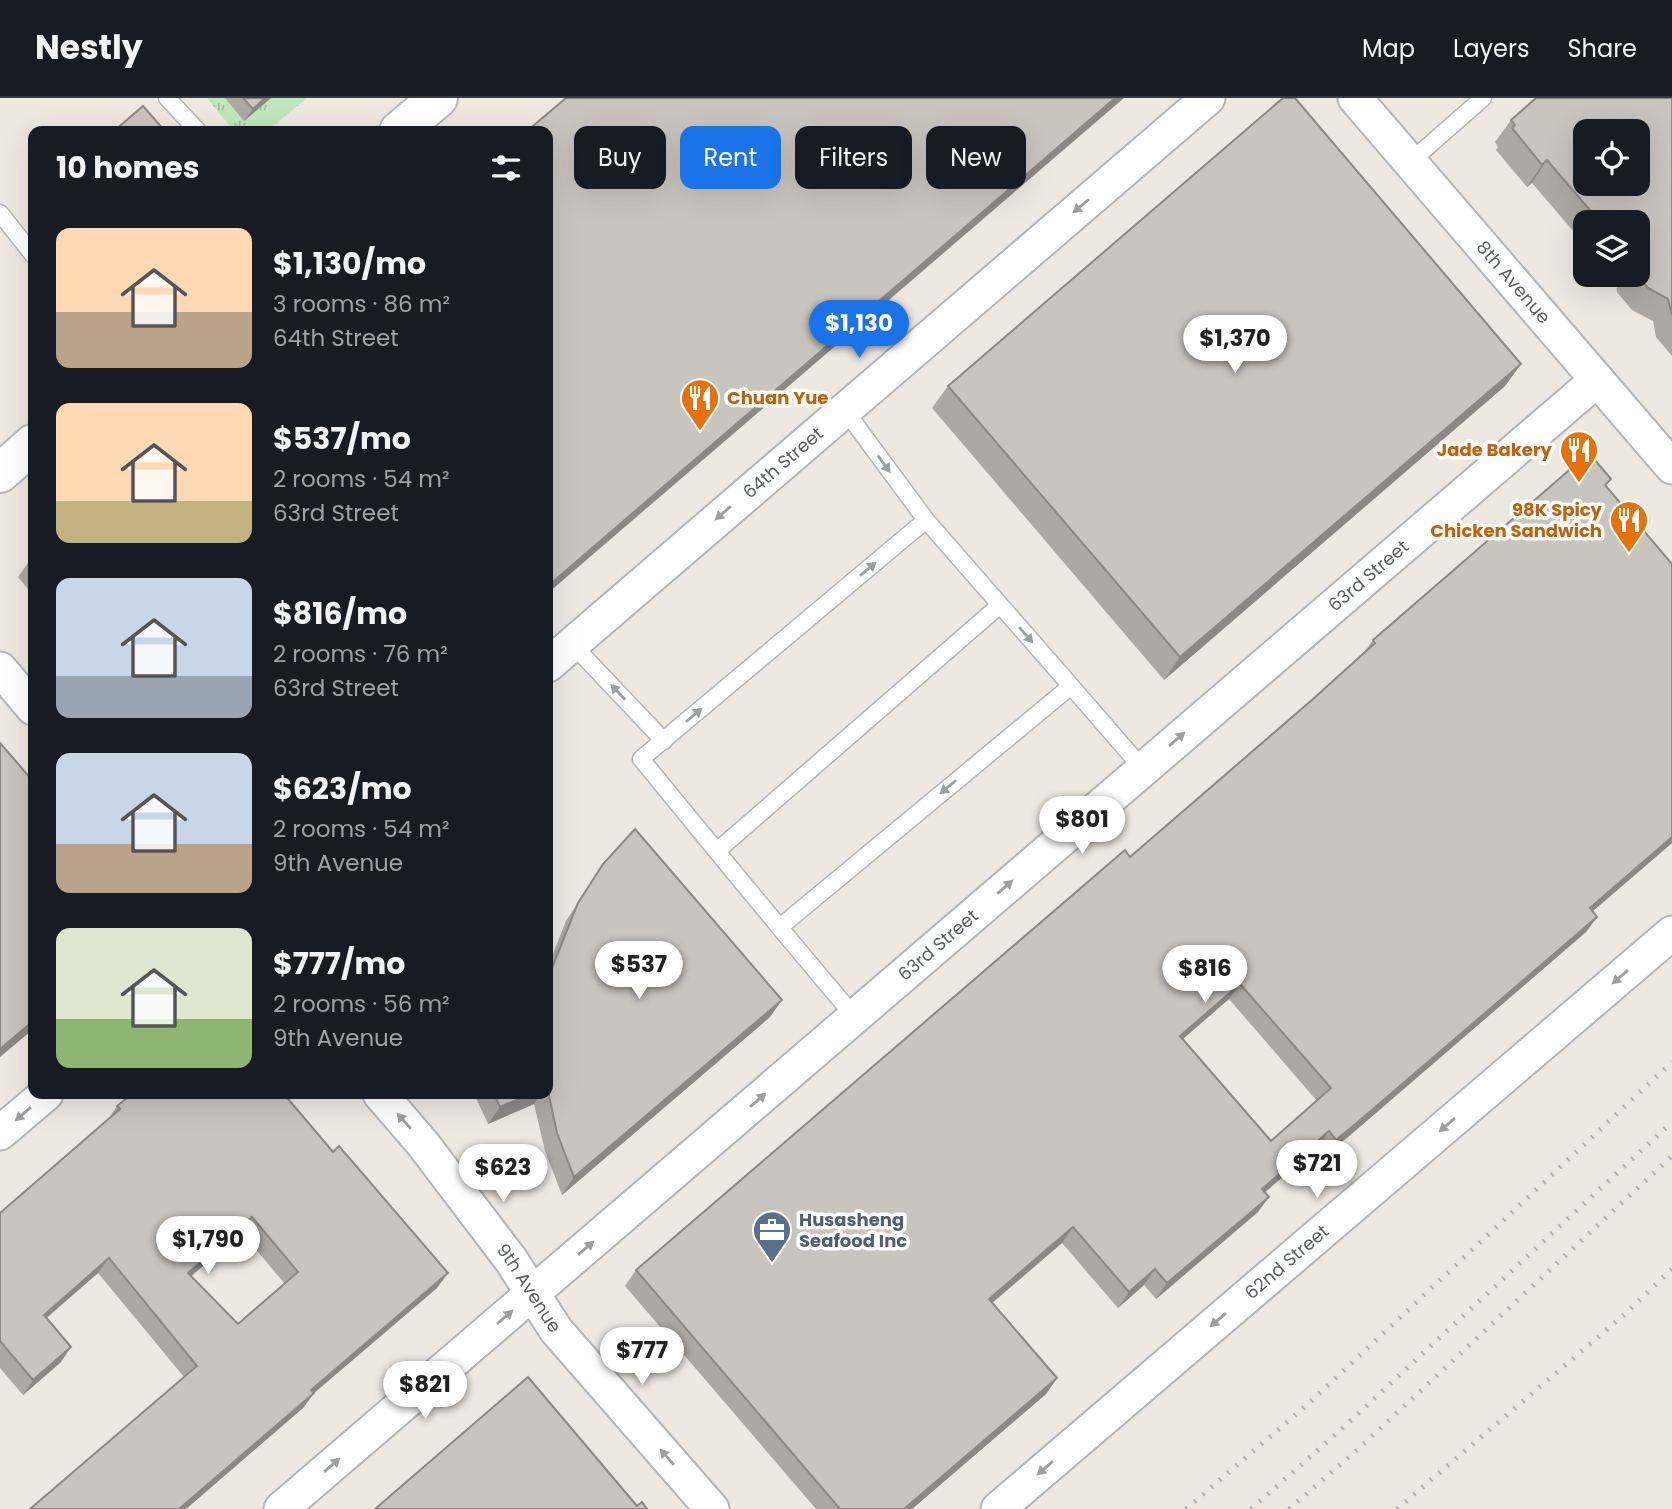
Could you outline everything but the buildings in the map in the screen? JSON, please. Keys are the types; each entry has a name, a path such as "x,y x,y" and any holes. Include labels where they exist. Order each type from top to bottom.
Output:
{"main road":[{"path":"405,126 438,98"},
{"path":"0,473 28,448"}],"street":[{"name":"64th Street","path":"560,654 1208,98"},
{"name":"8th Avenue","path":"1355,98 1672,467"},
{"name":"63rd Street","path":"281,1509 1597,380"},
{"path":"0,669 28,702"},
{"name":"62nd Street","path":"998,1509 1672,933"},
{"path":"0,1133 40,1099"},
{"name":"9th Avenue","path":"384,1099 424,1144 534,1292 556,1329 712,1509"}],"lane":[{"path":"167,98 193,126"},
{"path":"1410,162 1483,98"},
{"path":"0,213 28,249"},
{"path":"844,409 926,520 1143,768"},
{"path":"855,1017 641,759 926,520"},
{"path":"717,850 1000,605"},
{"path":"560,654 664,741"},
{"path":"780,927 1071,686"}],"green space":[{"path":"207,98 307,98 273,126 230,126"}],"railway":[{"path":"1186,1509 1308,1404 1672,1062"},
{"path":"1251,1509 1336,1434 1672,1122"},
{"path":"1289,1509 1356,1451 1672,1156"},
{"path":"1397,1509 1625,1314 1672,1269"}],"place":[{"name":"Chuan Yue","path":"700,432"},
{"name":"Jade Bakery","path":"1579,484"},
{"name":"98K Spicy Chicken Sandwich","path":"1629,554"},
{"name":"Husasheng Seafood Inc","path":"772,1264"}]}
